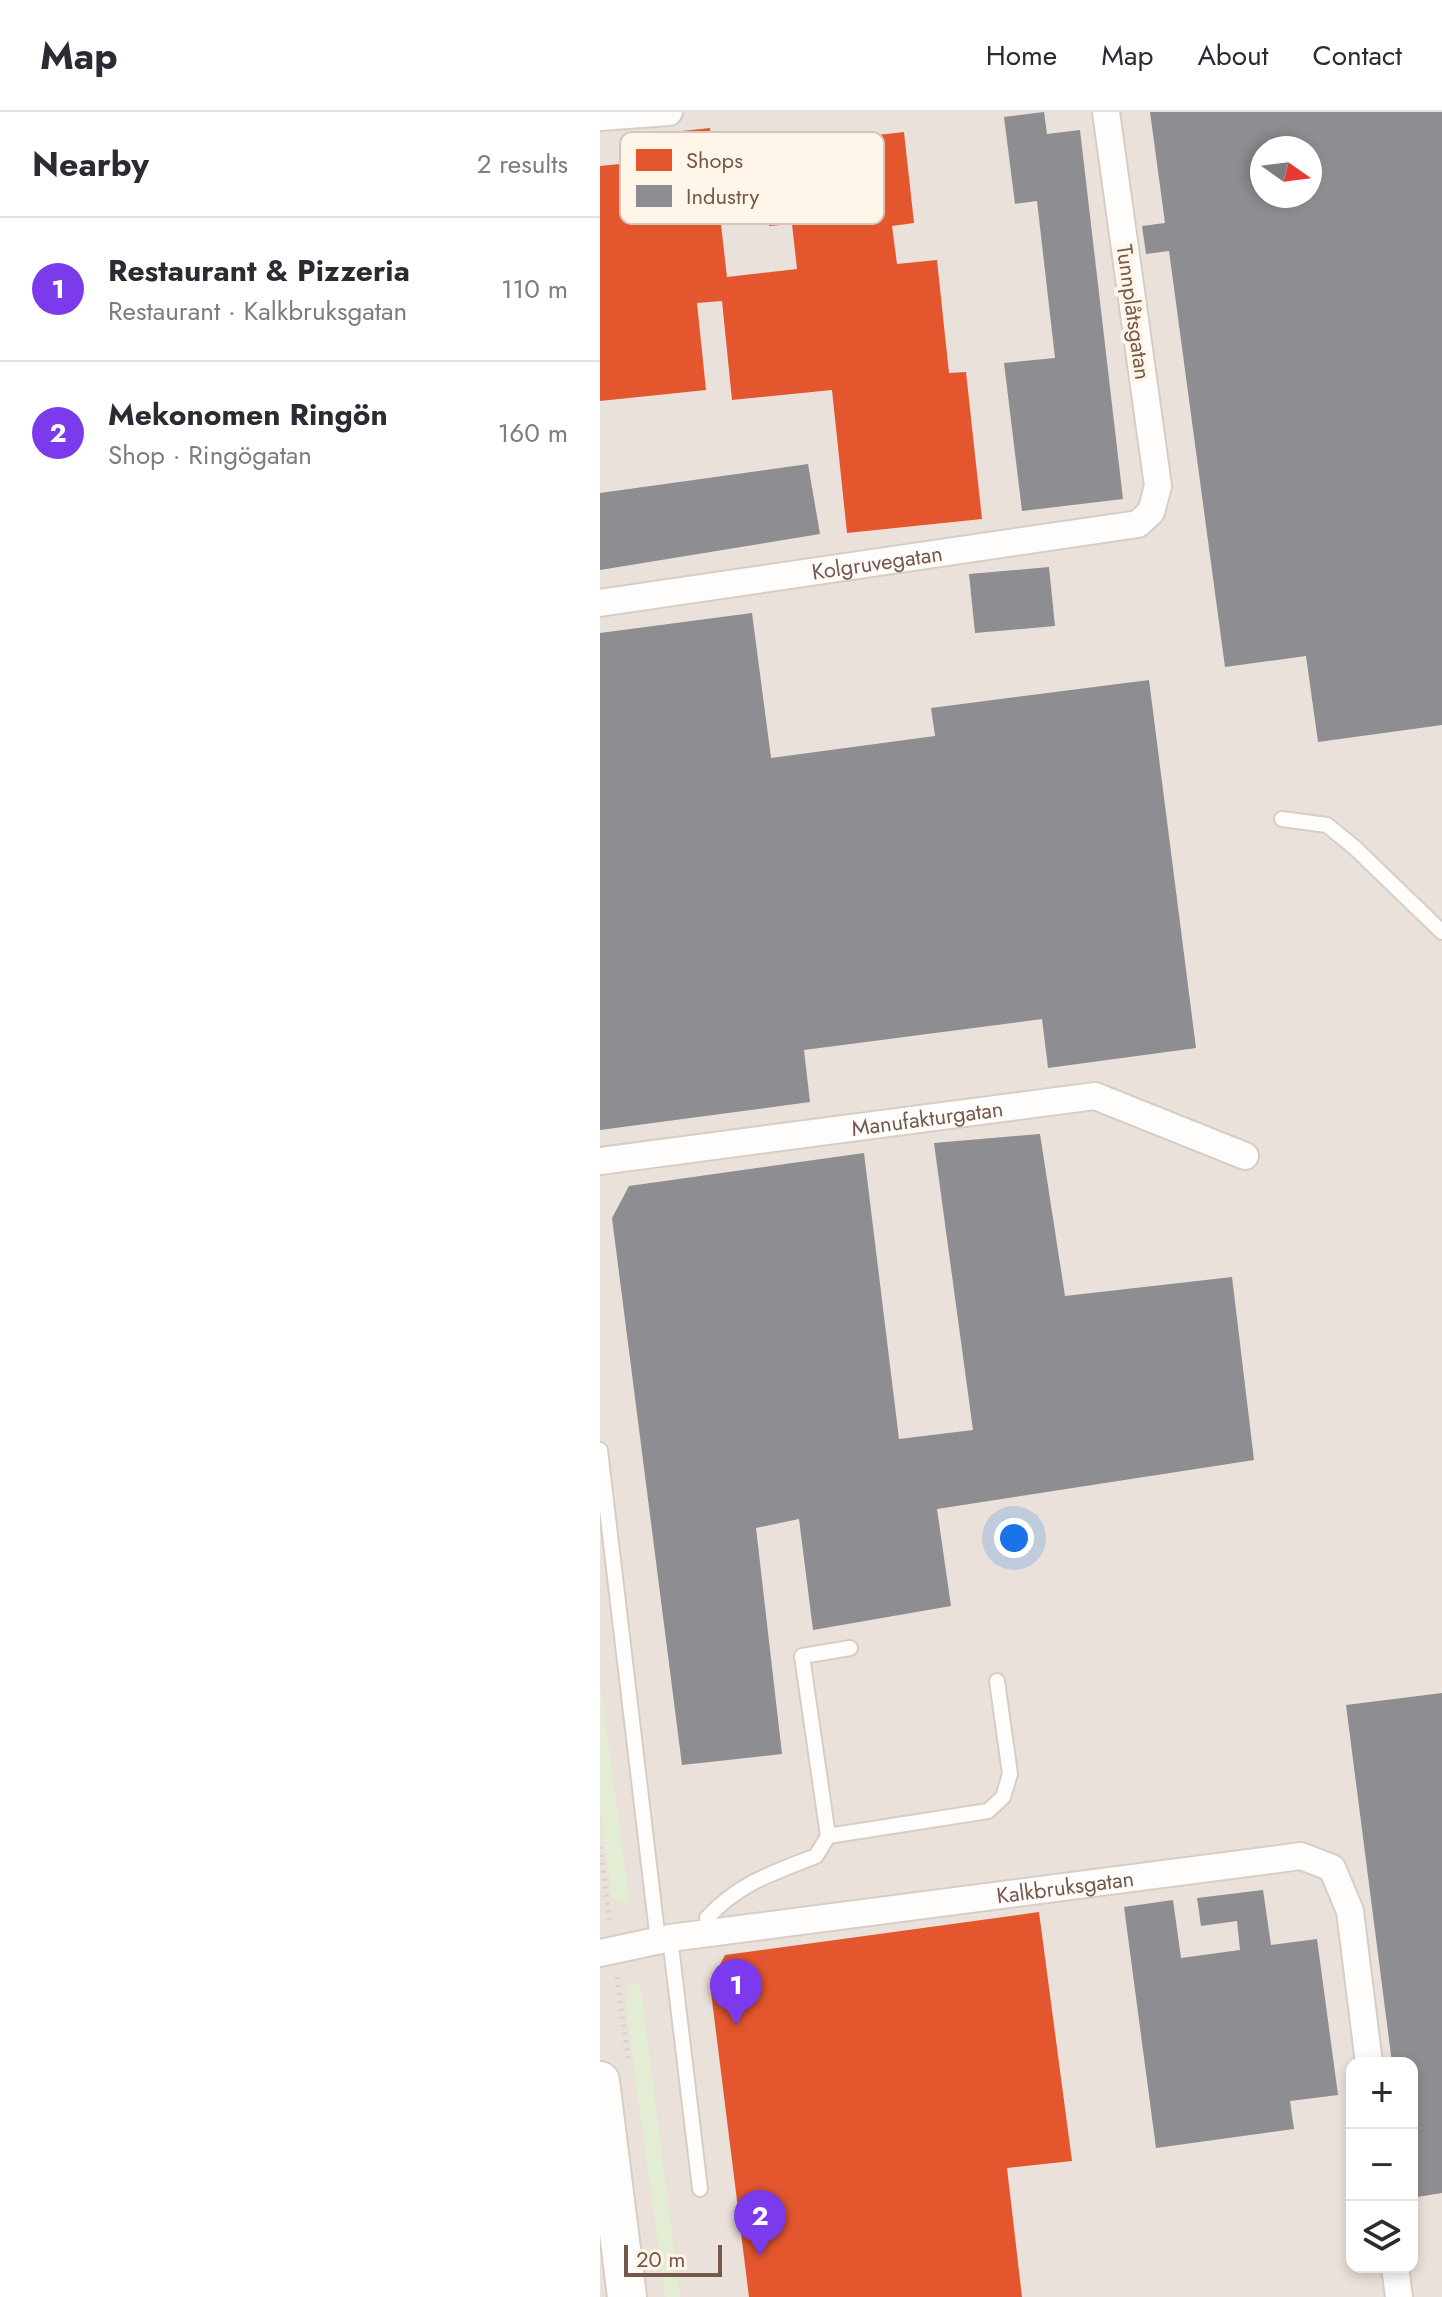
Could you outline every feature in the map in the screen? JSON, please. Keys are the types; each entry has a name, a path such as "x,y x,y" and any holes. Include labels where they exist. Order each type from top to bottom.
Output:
{"street":[{"path":"600,117 669,112"},
{"name":"Tunnplåtsgatan","path":"1106,112 1158,486 1151,512"},
{"name":"Kolgruvegatan","path":"600,603 1138,524 1151,512"},
{"name":"Manufakturgatan","path":"600,1161 1095,1096 1245,1156"},
{"name":"Kalkbruksgatan","path":"600,1953 707,1934 1301,1856 1332,1868 1350,1911 1368,2057"},
{"path":"600,2081 627,2297"},
{"path":"1396,2273 1399,2297"}],"lane":[{"path":"1282,819 1327,825 1442,932"},
{"path":"600,1450 700,2189"},
{"path":"707,1934 707,1918 724,1899 763,1876 816,1856 828,1836 802,1656 850,1648"},
{"path":"828,1836 988,1811 1003,1797 1010,1774 997,1681"}],"shaded area":[{"path":"600,112 1442,112 1442,2297 600,2297"}],"green space":[{"path":"600,1682 629,1898 625,1905 612,1898 600,1807"},
{"path":"638,1983 680,2297 665,2297 626,2008 626,1995 631,1984"}],"building: Shops":[{"path":"710,128 710,132 673,132"},
{"path":"904,132 914,223 892,226 897,264 937,260 949,373 966,372 982,519 847,533 832,390 732,400 722,301 697,303 706,390 600,401 600,166 620,164 620,224 721,224 727,277 797,269 792,224 884,224 884,134"},
{"path":"1039,1912 1072,2161 1007,2168 1022,2297 749,2297 710,1984 725,1955"}],"building: Industry":[{"path":"1044,112 1047,134 1080,130 1123,499 1022,511 1004,363 1055,358 1037,201 1015,204 1004,117"},
{"path":"1150,112 1442,112 1442,725 1318,742 1306,656 1225,667 1169,251 1146,254 1142,226 1165,223"},
{"path":"808,464 820,534 600,570 600,493"},
{"path":"1049,567 1055,626 975,633 969,574"},
{"path":"752,613 771,758 935,736 931,708 1149,680 1196,1048 1048,1068 1042,1019 804,1050 810,1102 600,1130 600,633"},
{"path":"1040,1134 1065,1296 1232,1277 1254,1460 937,1509 951,1606 813,1630 799,1519 756,1528 782,1754 682,1765 612,1218 629,1186 864,1153 899,1439 973,1430 934,1143"},
{"path":"1442,1693 1442,2193 1418,2197 1418,2057 1391,2057 1346,1705"},
{"path":"1263,1890 1271,1945 1317,1939 1338,2095 1290,2101 1294,2129 1156,2148 1124,1907 1173,1900 1181,1958 1240,1950 1237,1921 1201,1926 1197,1898"}],"place":[{"name":"Restaurant & Pizzeria","path":"736,2025"},
{"name":"Mekonomen Ringön","path":"760,2256"}]}
